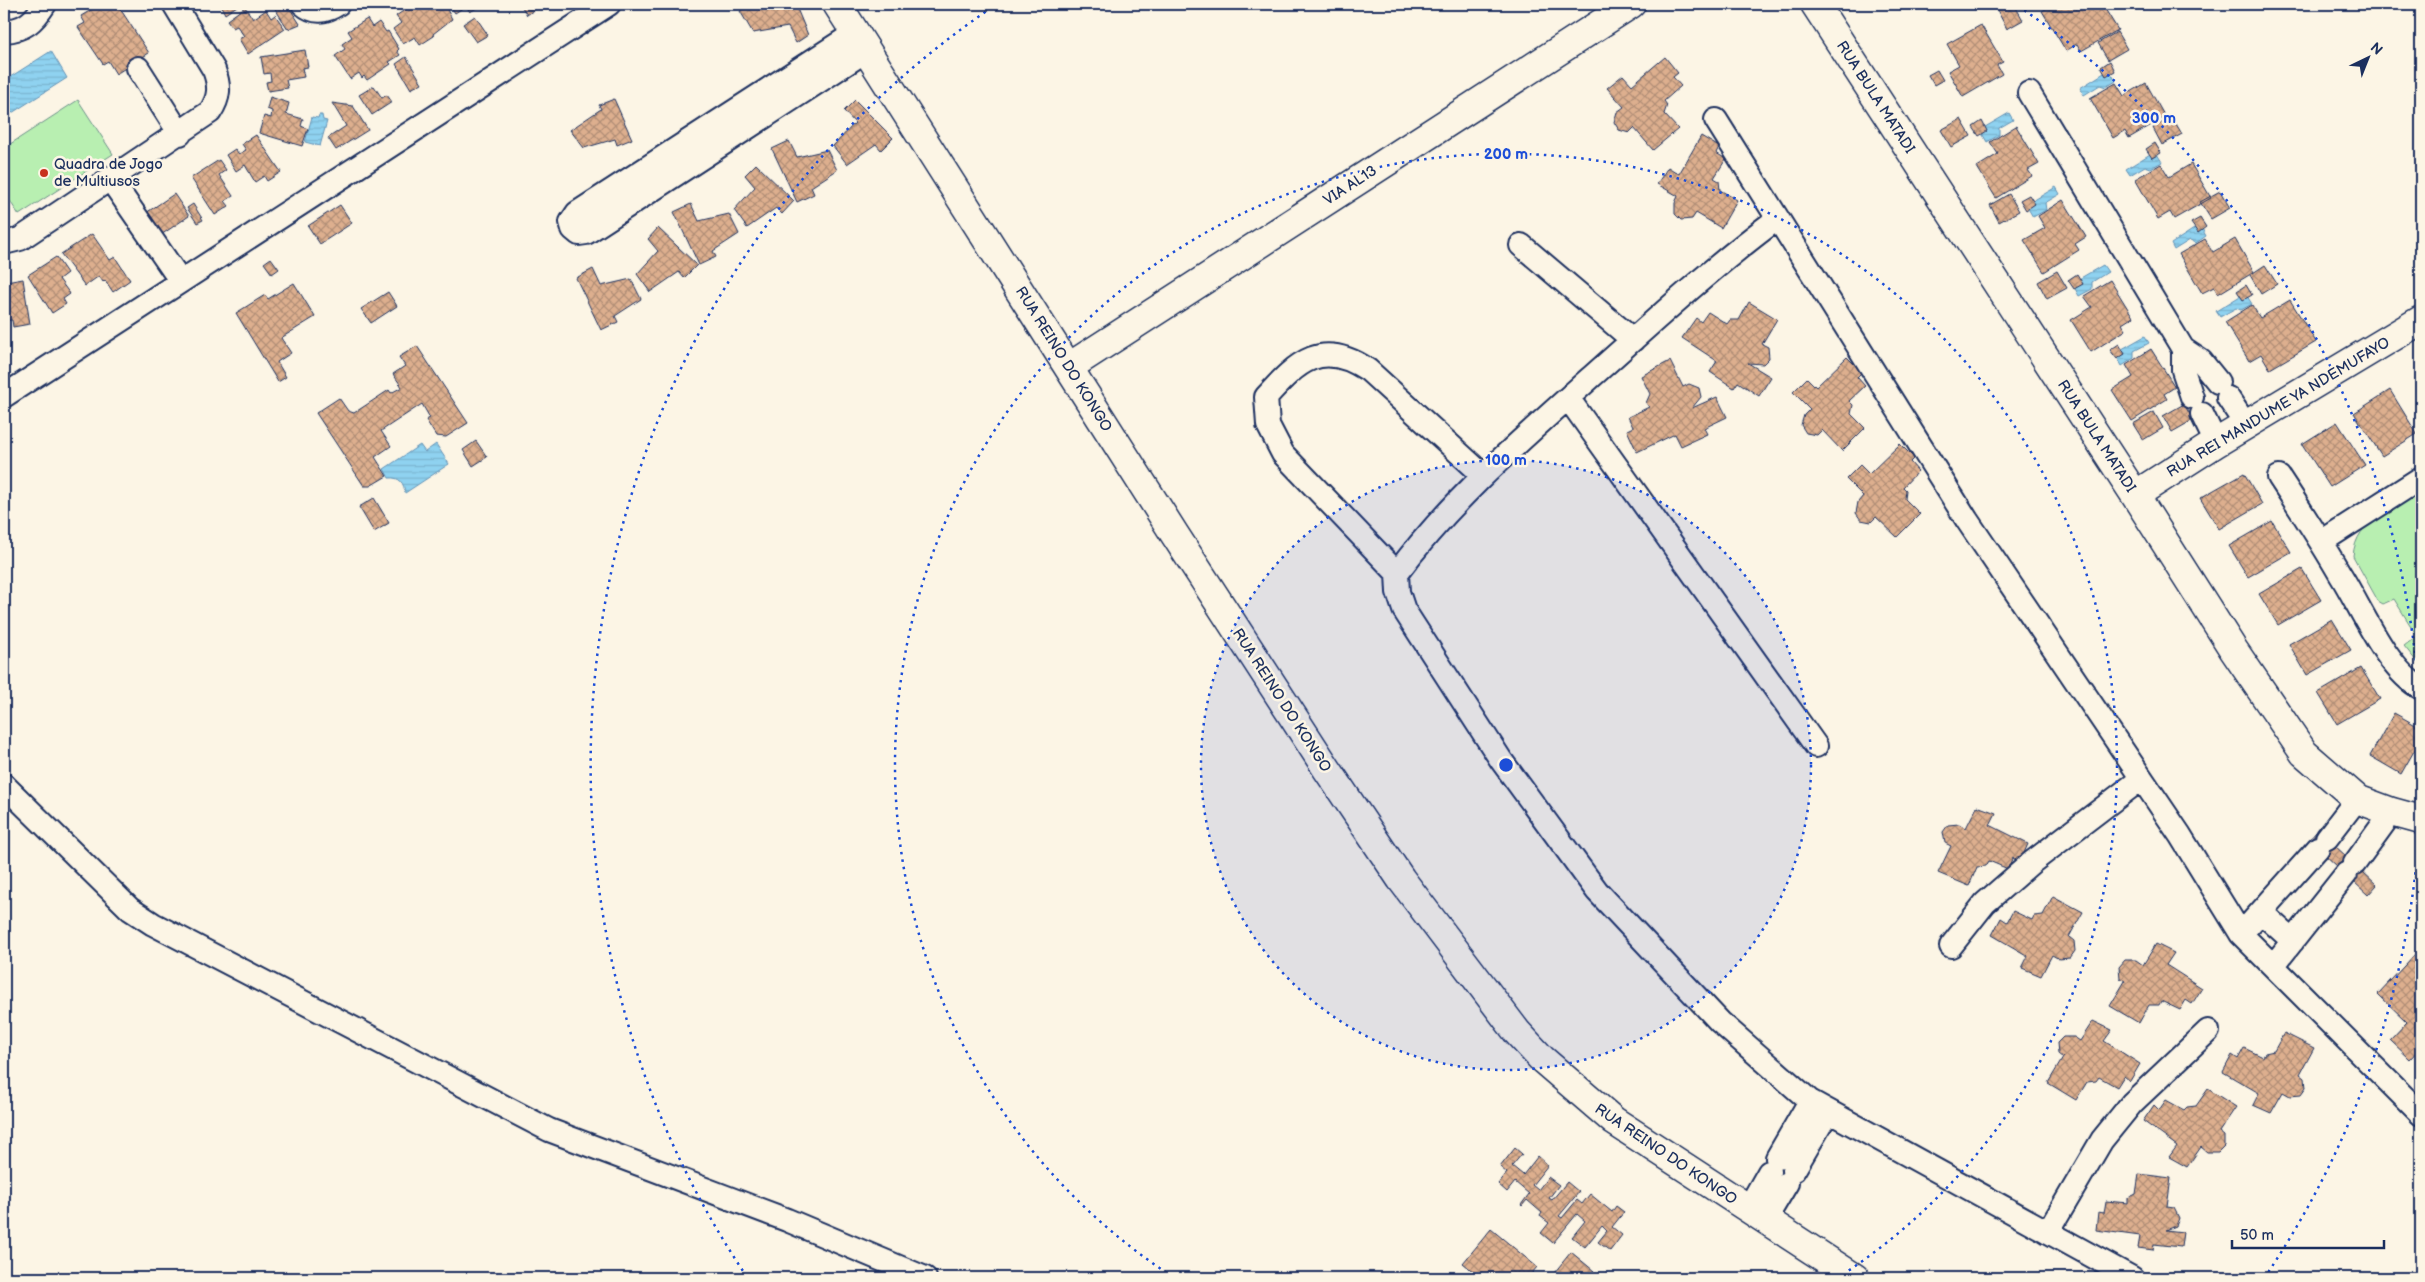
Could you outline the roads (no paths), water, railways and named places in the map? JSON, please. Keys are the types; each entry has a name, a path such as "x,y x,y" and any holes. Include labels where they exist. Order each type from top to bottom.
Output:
{"street":[{"path":"4,31 25,27 34,21 45,4"},
{"path":"4,242 20,239 180,134 210,112 219,93 214,70 174,4"},
{"path":"303,4 314,10 322,11 338,4"},
{"path":"4,396 180,280 609,4"},
{"name":"RUA REINO DO KONGO","path":"837,4 1175,535 1401,879 1517,1032 1542,1059 1614,1121 1855,1278"},
{"name":"VIA AL13","path":"1069,367 1631,4"},
{"name":"RUA BULA MATADI","path":"1815,4 2135,495 2233,649 2304,753 2357,800 2421,820"},
{"path":"861,41 586,233 579,234 573,229 571,222 577,213 861,41"},
{"path":"138,68 180,134"},
{"path":"2029,93 2183,350 2201,361 2223,390 2246,426"},
{"path":"1716,120 1776,219 1967,520 2180,834 2241,934 2421,1114"},
{"path":"111,180 180,280"},
{"path":"1776,219 1704,276 1483,474 1421,540 1397,573 1398,592 1404,610 1501,760 1598,891 1720,1022 1819,1106 2132,1278"},
{"path":"1521,245 1633,340"},
{"name":"RUA REI MANDUME YA NDEMUFAYO","path":"2135,495 2216,443 2421,320"},
{"path":"2183,350 2183,370 2197,406 2216,443"},
{"path":"1397,573 1284,454 1268,426 1266,397 1286,376 1308,358 1332,354 1353,360 1368,370 1483,474"},
{"path":"1568,398 1816,746"},
{"path":"2279,477 2321,542 2389,657 2400,672 2421,688"},
{"path":"2321,542 2421,478"},
{"path":"1951,946 1985,903 2031,863 2141,779"},
{"path":"4,785 130,909 170,933 549,1130 787,1220 925,1278"},
{"path":"2241,934 2326,839 2357,800"},
{"path":"2272,966 2354,864 2392,812"},
{"path":"2326,839 2354,864"},
{"path":"2261,912 2293,941"},
{"path":"2048,1232 2102,1140 2132,1103 2208,1031"},
{"path":"1756,1214 1819,1106"}],"water":[{"path":"51,51 67,78 4,118 4,81"},
{"path":"2109,70 2116,81 2106,87 2100,85 2084,95 2080,88"},
{"path":"2009,113 2013,120 1999,128 1999,135 1987,142 1980,130"},
{"path":"319,115 322,115 323,120 327,121 320,146 305,142 312,117 318,118"},
{"path":"2155,151 2162,162 2151,168 2145,166 2130,175 2126,169"},
{"path":"2056,187 2060,194 2045,203 2046,210 2033,217 2026,205"},
{"path":"2200,225 2206,236 2196,243 2190,240 2174,250 2171,244"},
{"path":"2103,265 2108,272 2092,282 2092,289 2079,296 2072,283"},
{"path":"2245,293 2252,304 2241,310 2236,308 2220,317 2216,311"},
{"path":"2145,336 2149,343 2134,351 2134,358 2122,366 2115,353"},
{"path":"436,444 449,464 405,493 401,481 389,478 384,469 420,445 425,452"}],"place":[{"name":"Quadra de Jogo de Multiusos","path":"44,173"}]}
